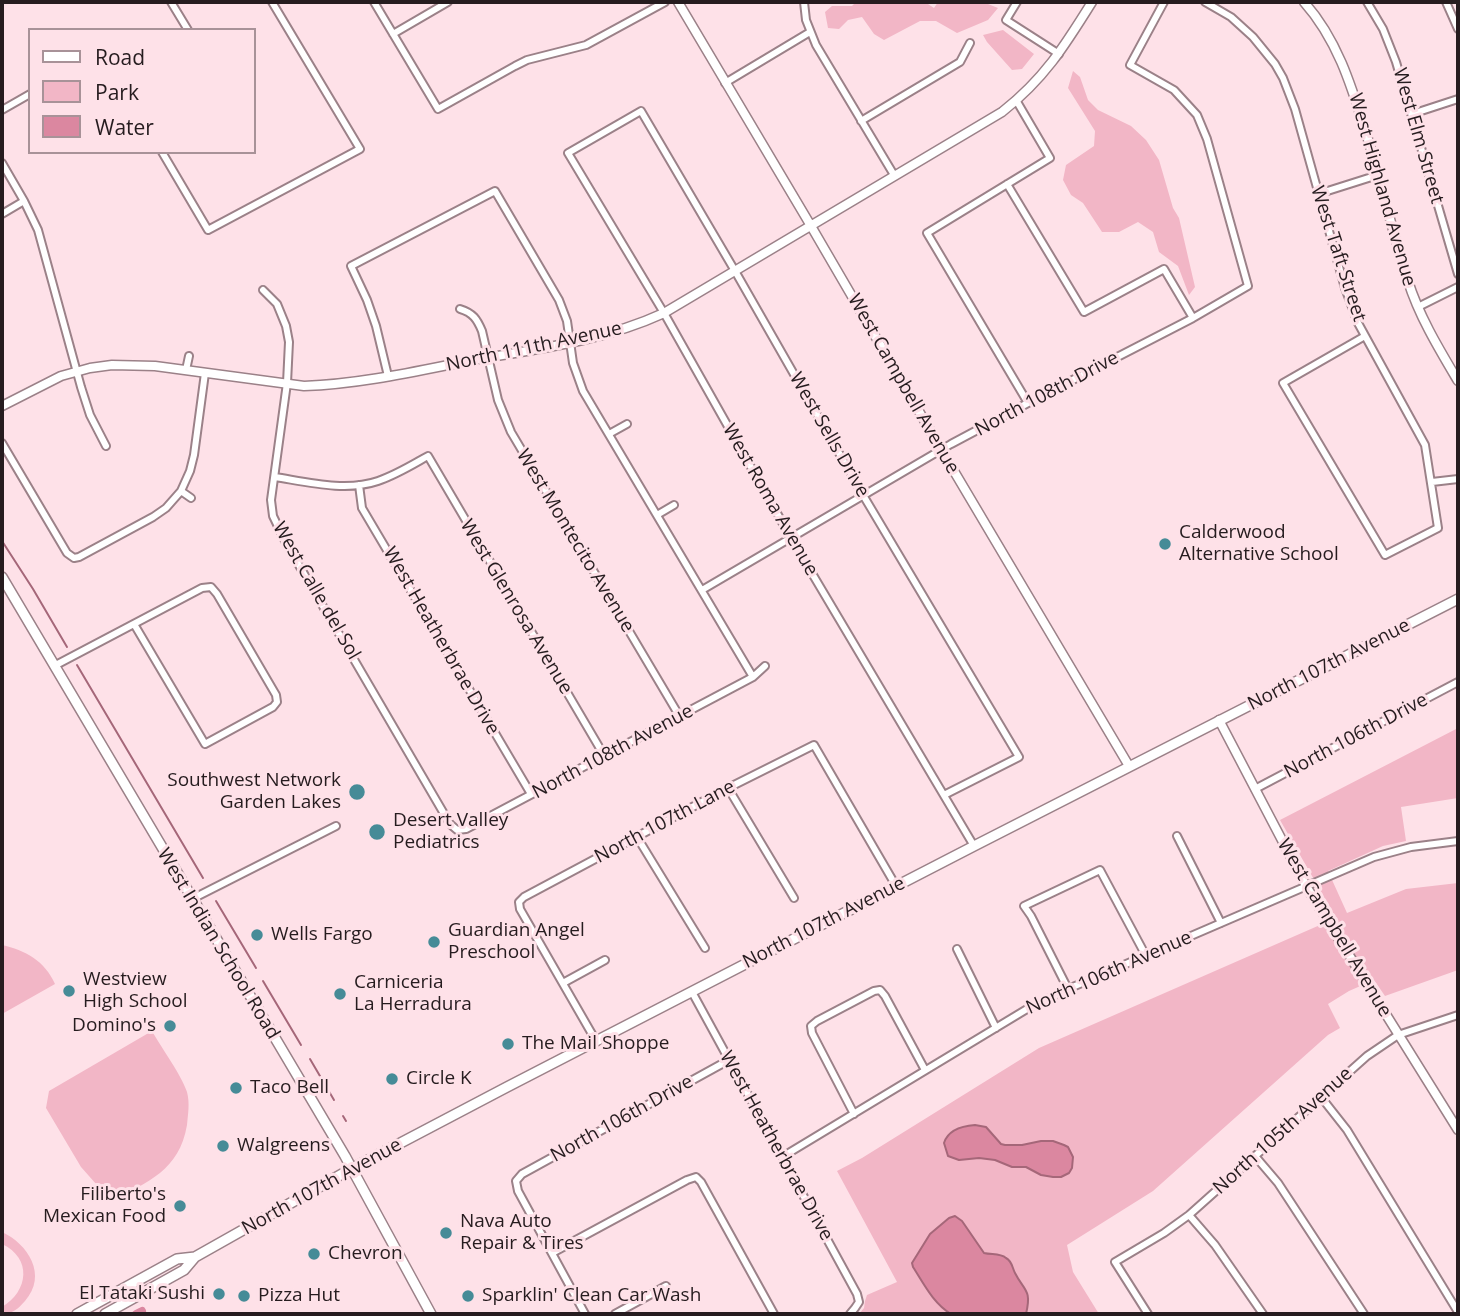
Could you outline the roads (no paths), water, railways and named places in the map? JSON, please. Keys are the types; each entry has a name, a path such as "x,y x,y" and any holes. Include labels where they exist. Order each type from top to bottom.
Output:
{"main road":[{"name":"West Indian School Road","path":"2,577 351,1169 431,1314"},
{"name":"North 107th Avenue","path":"77,1314 177,1259 195,1256 351,1169 596,1041 1458,599"},
{"name":"North 107th Avenue","path":"105,1314 184,1270 195,1256"}],"street":[{"path":"171,2 187,28"},
{"path":"166,154 208,230 360,149 272,2"},
{"path":"374,2 438,109 527,60 586,46 665,2"},
{"path":"393,34 448,2"},
{"name":"West Campbell Avenue","path":"678,2 1129,766"},
{"path":"804,2 806,20 816,45 894,176"},
{"path":"1017,2 1006,20 1059,54"},
{"name":"North 111th Avenue","path":"2,406 51,380 101,366 147,365 304,386 324,385 571,344 635,326 664,313 988,120 1016,100 1045,72 1092,2"},
{"name":"North 108th Drive","path":"702,590 941,450 1193,318 1248,286 1207,139 1197,115 1174,90 1130,65 1164,2"},
{"name":"West Taft Street","path":"1205,2 1231,17 1253,37 1283,78 1295,109 1345,288 1365,337 1420,433 1428,456 1438,528 1385,555 1283,383 1365,337"},
{"name":"West Highland Avenue","path":"1304,2 1325,29 1344,66 1408,282 1431,335 1458,381"},
{"name":"West Elm Street","path":"1367,2 1390,45 1458,275"},
{"path":"1447,2 1456,18 1458,29"},
{"path":"725,83 810,32"},
{"path":"861,121 960,62 970,43"},
{"path":"2,110 28,95"},
{"path":"1412,114 1458,99"},
{"path":"1016,100 1050,158 927,233 1028,403"},
{"name":"West Roma Avenue","path":"641,111 569,153 664,313 791,538 974,846"},
{"name":"West Sells Drive","path":"641,111 863,495 1019,757 944,795"},
{"path":"2,163 24,201 43,243 76,371 90,415 106,446"},
{"path":"1318,194 1378,175"},
{"path":"1007,184 1084,312 1164,269 1193,318"},
{"path":"387,376 376,326 351,266 495,191 559,300 567,321 573,363 583,391 753,677"},
{"path":"2,214 24,201"},
{"path":"1418,307 1458,287"},
{"name":"West Calle del Sol","path":"264,290 277,304 286,326 289,355 271,500 273,516 278,529 450,824 457,830"},
{"name":"West Montecito Avenue","path":"460,309 470,312 478,321 498,400 511,432 680,717"},
{"path":"186,370 189,356"},
{"path":"2,443 66,553 74,558 79,557 153,517 181,491 194,456 205,373"},
{"path":"609,434 627,424"},
{"name":"West Glenrosa Avenue","path":"359,485 379,481 428,456 605,757"},
{"path":"275,477 336,485 359,485"},
{"path":"1432,482 1458,479"},
{"name":"West Heatherbrae Drive","path":"359,485 362,508 531,794"},
{"path":"181,491 191,498"},
{"path":"657,515 674,505"},
{"path":"54,666 202,588 211,587 276,695 277,702 205,744 134,624"},
{"name":"North 108th Avenue","path":"457,830 466,829 605,757 753,677 765,666"},
{"name":"North 106th Drive","path":"1255,789 1458,682"},
{"name":"West Campbell Avenue","path":"1219,720 1306,886 1458,1130"},
{"name":"North 107th Lane","path":"563,983 520,909 519,902 524,897 814,745 896,886"},
{"path":"728,788 794,898"},
{"path":"192,899 336,826"},
{"path":"1177,836 1221,923"},
{"path":"638,837 705,948"},
{"name":"North 106th Avenue","path":"782,1157 1027,1009 1068,989 1374,857 1411,847 1458,841"},
{"path":"1068,989 1024,906 1100,870 1146,956"},
{"path":"957,949 996,1028"},
{"path":"596,1041 563,983 604,960"},
{"path":"854,1114 812,1033 811,1026 828,1015 880,990 925,1070"},
{"name":"West Heatherbrae Drive","path":"692,992 857,1294 859,1302 849,1314"},
{"name":"North 105th Avenue","path":"1148,1314 1115,1262 1189,1215 1367,1056 1398,1035 1458,1015"},
{"name":"North 106th Drive","path":"552,1253 518,1191 516,1181 522,1174 729,1060"},
{"path":"1321,1097 1348,1130 1458,1312"},
{"path":"1255,1156 1278,1183 1364,1314"},
{"path":"585,1314 552,1253 696,1177 774,1314"},
{"path":"1189,1215 1215,1245 1264,1314"},
{"path":"615,1314 666,1286"}],"water":[{"path":"975,1125 986,1127 1005,1145 1053,1141 1064,1145 1073,1157 1072,1168 1061,1177 1053,1177 995,1160 959,1160 948,1156 944,1143 949,1135 961,1128"},
{"path":"955,1216 962,1221 984,1253 1001,1255 1010,1261 1028,1295 1026,1314 951,1314 929,1293 912,1263 930,1234"}],"waterway":[{"path":"2,541 67,647"},
{"path":"77,665 203,878"},
{"path":"216,901 256,968"},
{"path":"263,981 301,1045"},
{"path":"310,1059 334,1100"},
{"path":"343,1116 346,1121"},
{"path":"136,1314 142,1311"}],"place":[{"name":"Calderwood Alternative School","path":"1165,544"},
{"name":"Southwest Network Garden Lakes","path":"357,792"},
{"name":"Desert Valley Pediatrics","path":"377,832"},
{"name":"Wells Fargo","path":"257,935"},
{"name":"Guardian Angel Preschool","path":"434,942"},
{"name":"Westview High School","path":"69,991"},
{"name":"Carniceria La Herradura","path":"340,994"},
{"name":"Domino's","path":"170,1026"},
{"name":"The Mail Shoppe","path":"508,1044"},
{"name":"Circle K","path":"392,1079"},
{"name":"Taco Bell","path":"236,1088"},
{"name":"Walgreens","path":"223,1146"},
{"name":"Filiberto's Mexican Food","path":"180,1206"},
{"name":"Nava Auto Repair & Tires","path":"446,1233"},
{"name":"Chevron","path":"314,1254"},
{"name":"El Tataki Sushi","path":"219,1294"},
{"name":"Pizza Hut","path":"244,1296"},
{"name":"Sparklin' Clean Car Wash","path":"468,1296"}]}
